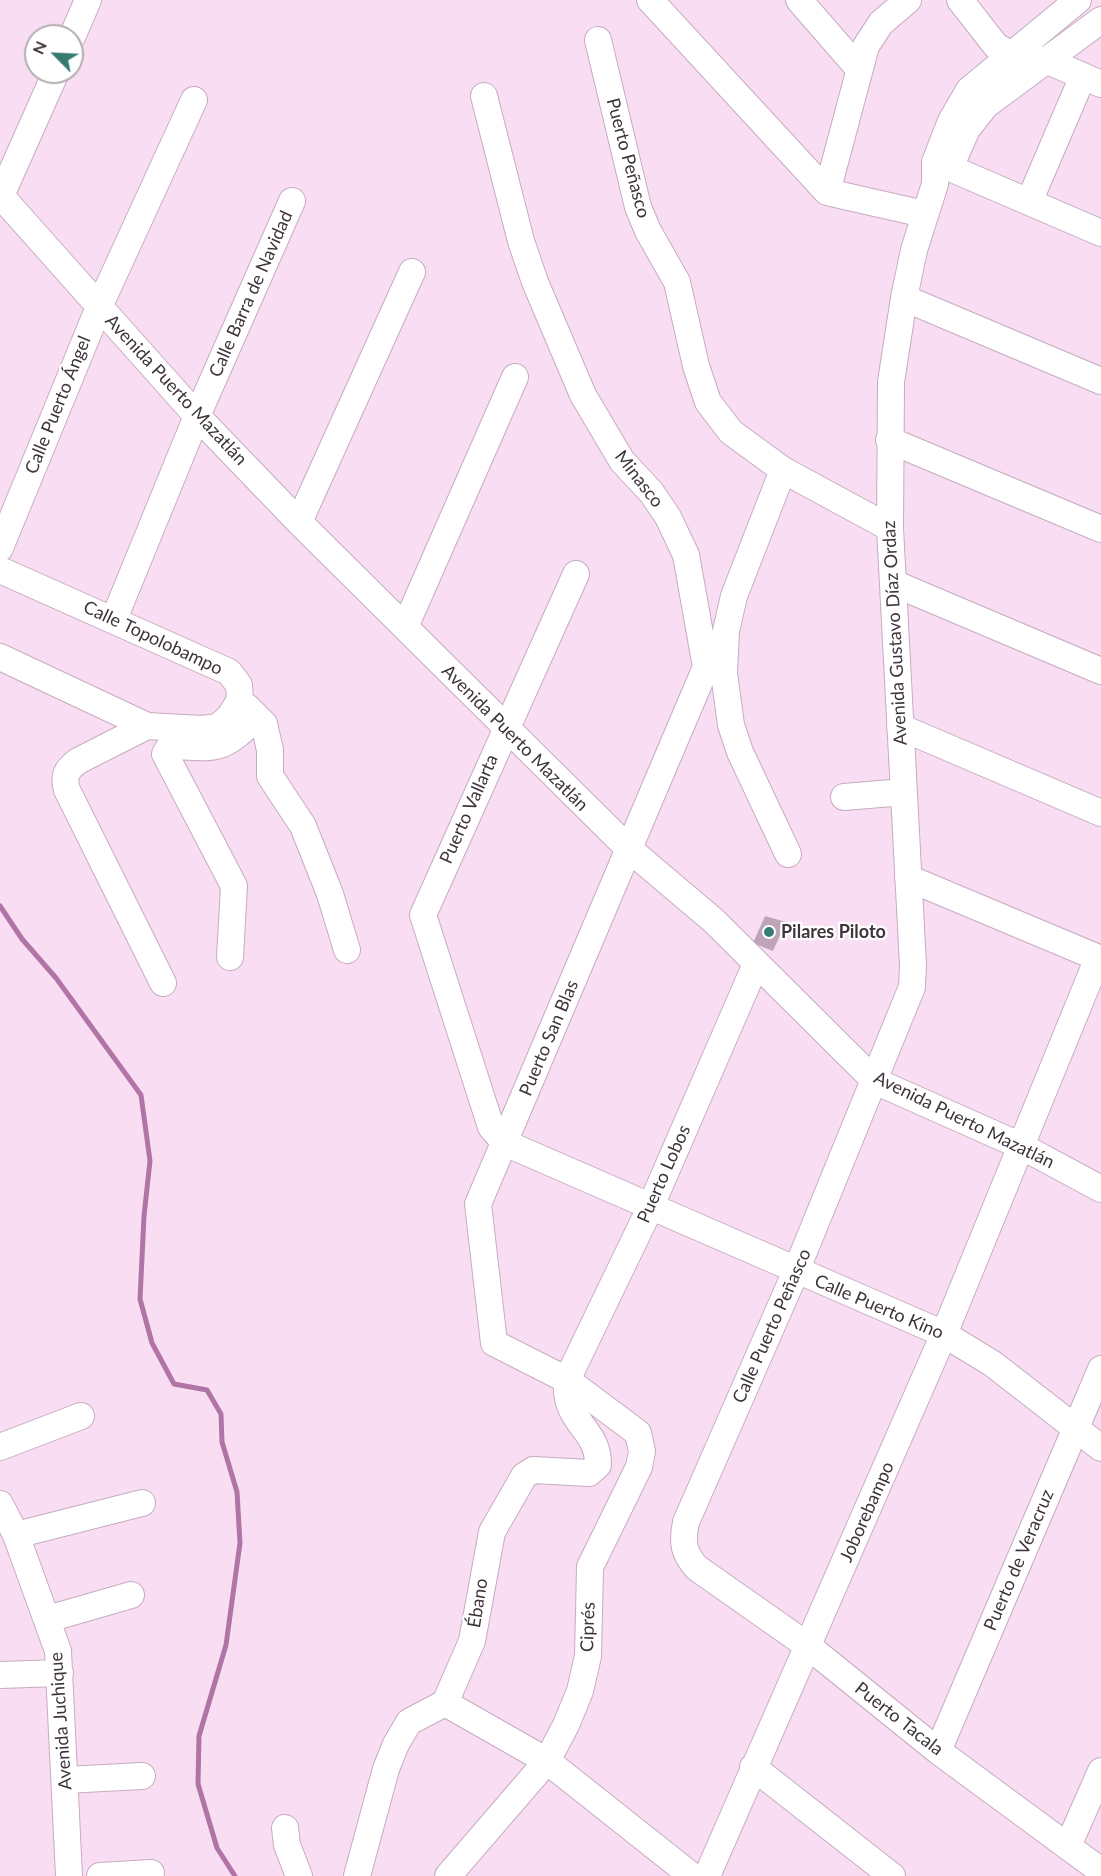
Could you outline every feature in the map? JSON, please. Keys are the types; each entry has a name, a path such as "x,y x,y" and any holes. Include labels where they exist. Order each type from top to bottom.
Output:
{"street":[{"path":"78,24 88,0"},
{"path":"650,0 827,192 924,214"},
{"path":"799,0 858,69"},
{"path":"827,192 866,46 880,23 908,0"},
{"path":"960,0 996,46 1010,54 1048,61 1092,80 1029,202"},
{"name":"Avenida Gustavo Díaz Ordaz","path":"875,1081 912,987 913,965 890,528 891,381 904,298 924,214 940,171 951,121 969,90 1078,0"},
{"name":"Avenida Gustavo Díaz Ordaz","path":"940,171 986,105 1101,20"},
{"name":"Puerto Peñasco","path":"598,40 638,207 648,231 677,282 696,366 708,402 731,432 783,470 890,528"},
{"path":"0,197 51,84"},
{"name":"Minasco","path":"484,96 521,241 535,282 584,395 622,461 651,492 668,517 686,555 734,734 788,854"},
{"name":"Calle Puerto Ángel","path":"0,548 99,307 194,99"},
{"path":"940,171 1029,202 1101,233"},
{"name":"Avenida Puerto Mazatlán","path":"0,197 197,416 299,522 505,729 629,849 714,921 875,1081 1021,1146 1101,1189"},
{"name":"Calle Barra de Navidad","path":"114,619 197,416 292,201"},
{"path":"299,522 412,272"},
{"path":"904,298 1101,381"},
{"path":"405,627 515,377"},
{"path":"889,440 1101,529"},
{"path":"715,670 734,596 783,470"},
{"name":"Calle Topolobampo","path":"0,570 229,672 239,686 248,708 264,724 270,750 270,776 303,825 330,894 347,950"},
{"name":"Puerto Vallarta","path":"505,1143 491,1127 423,915 576,573"},
{"path":"893,583 1101,671"},
{"path":"0,657 147,726 202,729 218,727 230,716 248,708"},
{"name":"Puerto San Blas","path":"567,1380 494,1343 478,1204 629,849 715,670"},
{"path":"230,957 234,886 165,754 170,746 214,748 230,742 248,708"},
{"path":"147,726 78,761 68,768 64,779 67,790 163,983"},
{"path":"900,728 1101,813"},
{"path":"844,797 904,792"},
{"path":"908,878 1100,958"},
{"name":"Joborebampo","path":"707,1876 944,1334 1100,958"},
{"name":"Puerto Lobos","path":"567,1380 650,1208 756,964"},
{"name":"Calle Puerto Peñasco","path":"697,1568 686,1556 682,1539 686,1522 796,1271 875,1081"},
{"name":"Calle Puerto Kino","path":"505,1143 944,1334 993,1364 1101,1448"},
{"name":"Puerto de Veracruz","path":"938,1750 1101,1369"},
{"name":"Ébano","path":"445,1702 472,1641 492,1532 524,1476 533,1470 589,1473 597,1465 598,1451 569,1408 566,1396 567,1380"},
{"name":"Ciprés","path":"448,1876 547,1761 580,1691 588,1656 590,1567 639,1467 642,1451 638,1433 567,1380"},
{"path":"0,1447 81,1416"},
{"path":"16,1535 142,1503"},
{"name":"Avenida Juchique","path":"0,1504 16,1535 58,1651 69,1876"},
{"name":"Puerto Tacala","path":"697,1568 808,1646 938,1750 1101,1871"},
{"path":"48,1619 131,1594"},
{"path":"0,1675 60,1673"},
{"path":"357,1876 386,1769 396,1744 409,1722 445,1702 547,1761 692,1876"},
{"path":"753,1767 892,1876"},
{"path":"1068,1846 1101,1771"},
{"path":"65,1780 142,1776"},
{"path":"285,1828 287,1845 299,1876"},
{"path":"100,1876 151,1873"}],"building":[{"name":"Pilares Piloto","path":"765,916 786,922 773,951 753,943"}],"waterway":[{"path":"0,906 22,939 56,978 141,1095 150,1161 144,1216 140,1299 152,1343 174,1384 207,1390 221,1414 222,1442 237,1492 240,1543 226,1645 199,1736 198,1784 217,1848 235,1876"}],"place":[{"name":"Pilares Piloto","path":"769,932"}]}
